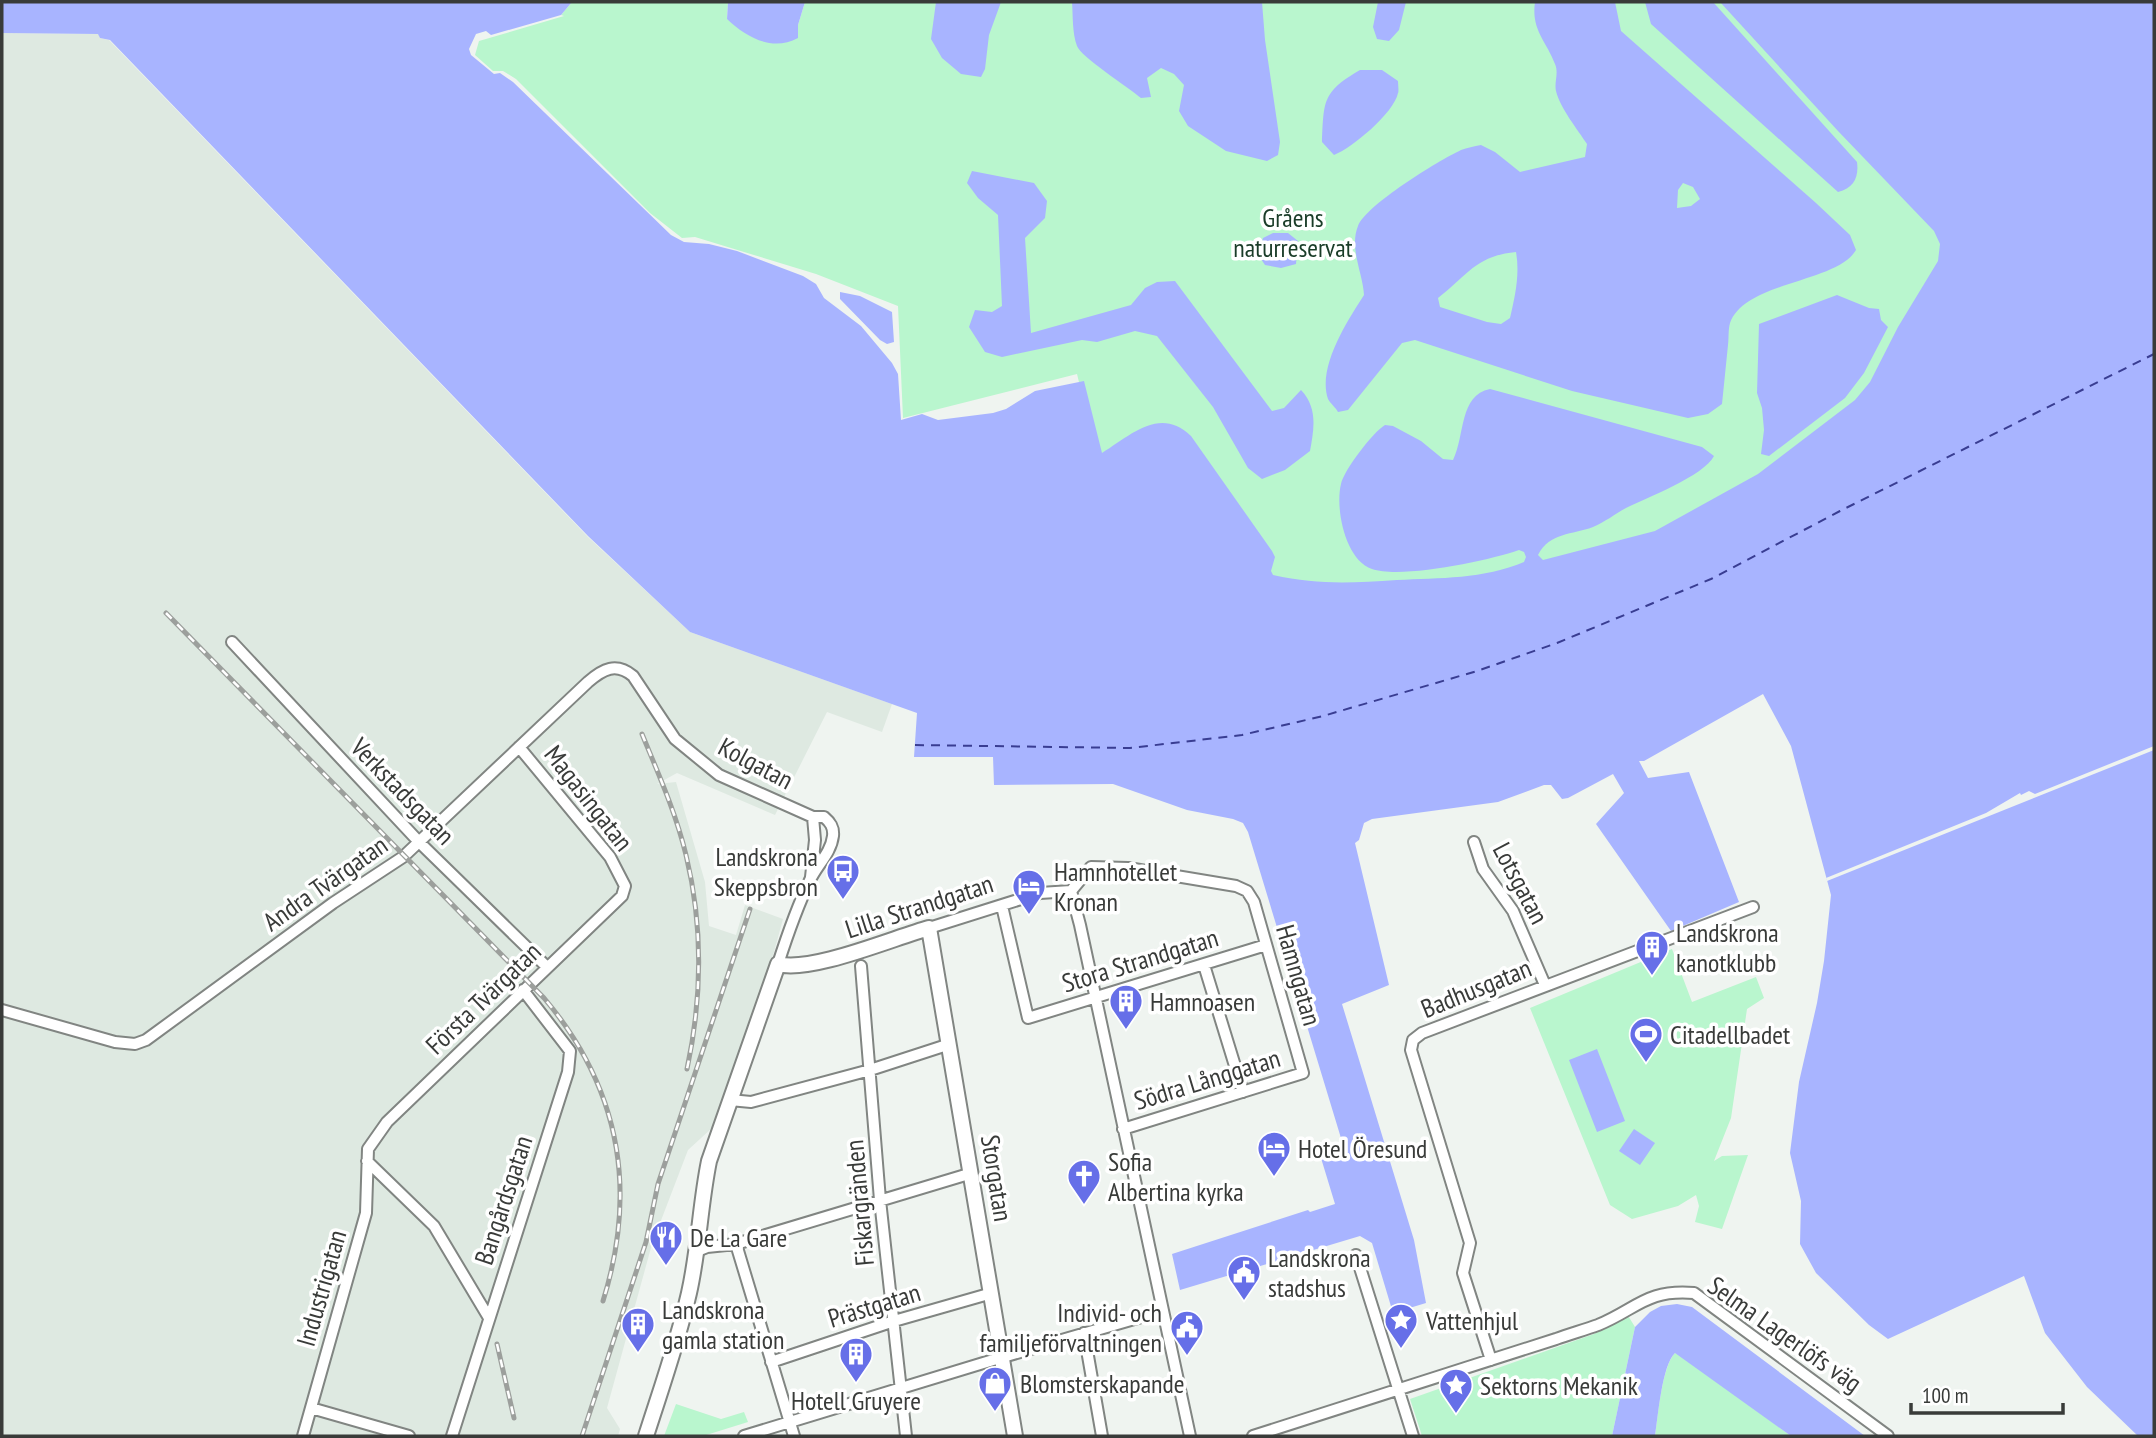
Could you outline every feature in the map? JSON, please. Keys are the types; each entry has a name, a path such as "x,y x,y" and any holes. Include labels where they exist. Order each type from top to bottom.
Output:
{"street":[{"name":"Verkstadsgatan","path":"232,642 420,843 547,967"},
{"name":"Andra Tvärgatan","path":"2,1010 115,1042 135,1044 146,1040 420,843 599,672 614,667 633,676"},
{"name":"Kolgatan","path":"633,676 675,738 719,775 813,817 824,817 828,820 833,835 824,860 811,878"},
{"name":"Magasingatan","path":"519,747 610,858 622,879"},
{"name":"Kolgatan","path":"778,964 811,878 815,841 813,817"},
{"name":"Lotsgatan","path":"1474,842 1483,869 1514,911 1545,985"},
{"name":"Hamngatan","path":"1070,891 1091,867 1106,866 1236,886 1247,891 1254,902 1304,1073"},
{"name":"Första Tvärgatan","path":"368,1155 387,1122 622,896 625,886 622,879"},
{"name":"Lilla Strandgatan","path":"778,964 803,964 842,957 1040,893 1070,891"},
{"path":"1070,891 1080,925 1189,1436"},
{"name":"Stora Strandgatan","path":"1002,906 1028,1018 1266,945"},
{"name":"Badhusgatan","path":"1492,1360 1464,1273 1470,1243 1411,1050 1413,1040 1422,1033 1753,907"},
{"name":"Storgatan","path":"929,928 1015,1436"},
{"path":"646,1436 689,1295 697,1251 702,1193 709,1161 778,964"},
{"path":"1204,964 1243,1092"},
{"name":"Fiskargränden","path":"861,966 880,1200 906,1436"},
{"name":"Bangårdsgatan","path":"452,1436 568,1072 570,1051 523,990"},
{"path":"730,1100 751,1102 870,1070 950,1044"},
{"name":"Södra Långgatan","path":"1123,1129 1304,1073"},
{"path":"368,1155 434,1226 489,1318"},
{"name":"Industrigatan","path":"303,1436 366,1213 368,1155"},
{"path":"697,1251 707,1247 736,1244 972,1174"},
{"path":"736,1244 794,1436"},
{"path":"1356,1255 1413,1436"},
{"name":"Prästgatan","path":"771,1362 894,1321 992,1293"},
{"name":"Selma Lagerlöfs väg","path":"1253,1436 1598,1325 1661,1293 1694,1293 1888,1436"},
{"path":"744,1436 1162,1311"},
{"path":"1084,1333 1102,1436"},
{"path":"311,1408 409,1436"}],"shaded area":[{"path":"2,33 99,34 100,38 109,40 588,537 690,632 892,704 882,732 827,712 775,815 677,773 657,784 676,782 705,882 709,926 736,935 745,905 783,919 712,1128 688,1150 652,1244 607,1408 620,1429 618,1436 2,1436"}],"green space":[{"name":"Gråens naturreservat","path":"572,2 728,2 727,19 798,38 798,25 805,2 1732,2 1954,246 1915,374 1786,472 1652,535 1543,561 1519,545 1529,558 1520,568 1435,584 1332,589 1266,575 1102,459 1089,423 1077,374 903,418 898,306 816,274 695,237 682,238 650,213 516,79 503,71 493,71 475,55 479,41 564,16 561,15"},
{"name":"Citadellbadet","path":"1672,949 1692,1002 1756,977 1764,998 1747,1009 1731,1118 1714,1161 1722,1156 1748,1155 1722,1229 1695,1222 1699,1206 1696,1195 1678,1206 1632,1219 1610,1205 1530,1008"},
{"path":"1627,1314 1635,1327 1612,1436 1422,1436 1410,1399 1594,1334"},
{"path":"1675,1353 1791,1436 1655,1436 1664,1380"},
{"path":"676,1404 721,1419 744,1412 748,1422 703,1436 664,1436"}],"water":[{"path":"2,2 572,2 561,15 491,35 486,31 476,34 469,49 471,55 494,74 500,73 513,82 671,235 684,242 709,244 737,251 803,276 816,284 824,298 861,326 892,363 898,374 901,420 922,414 938,420 993,413 1006,409 1035,391 1084,381 1102,453 1146,426 1168,423 1179,427 1191,436 1272,551 1275,557 1271,571 1273,575 1305,580 1365,582 1477,575 1509,568 1524,562 1526,557 1524,552 1519,550 1467,563 1403,572 1385,572 1363,564 1355,555 1344,532 1340,506 1341,484 1360,452 1385,425 1393,426 1421,441 1443,459 1453,460 1468,408 1473,399 1490,389 1702,447 1714,456 1699,471 1674,486 1593,527 1555,538 1538,555 1543,560 1655,531 1758,474 1855,400 1870,382 1898,327 1938,261 1940,244 1934,231 1720,2 2154,2 2154,1436 2138,1436 2087,1387 2045,1333 2024,1276 1888,1339 1869,1325 1816,1273 1800,1244 1801,1201 1790,1153 1799,1082 1824,961 1831,895 1791,746 1763,694 1644,761 1639,761 1648,778 1689,772 1739,902 1671,931 1596,824 1624,793 1613,774 1568,798 1562,799 1551,785 1544,785 1498,802 1372,819 1364,823 1359,840 1355,843 1389,985 1342,1004 1414,1240 1426,1303 1393,1313 1372,1243 1360,1236 1180,1290 1172,1254 1308,1210 1310,1212 1335,1204 1321,1158 1344,1148 1248,832 1243,823 1187,810 1113,784 994,785 993,757 914,757 917,713 690,632 588,536 110,40 100,38 98,34 2,33"},
{"path":"728,2 805,2 798,25 798,38 788,42 769,43 751,37 727,19"},
{"path":"936,2 1001,2 989,35 985,69 981,77 961,74 942,58 931,39"},
{"path":"1072,2 1262,2 1280,142 1278,155 1267,161 1226,151 1188,126 1179,111 1184,85 1174,74 1161,68 1147,78 1151,97 1141,98 1080,51 1073,30"},
{"path":"1378,2 1406,2 1399,30 1389,41 1377,39 1373,27"},
{"path":"1535,2 1615,2 1621,31 1816,203 1850,235 1856,250 1846,261 1771,290 1739,309 1729,326 1722,404 1708,414 1688,418 1572,391 1415,340 1402,343 1348,410 1338,412 1328,399 1327,373 1336,344 1364,295 1355,243 1358,226 1364,217 1420,173 1468,148 1481,145 1495,152 1520,172 1585,157 1587,144 1558,98 1556,67 1537,28","holes":["1683,183 1693,187 1700,199 1691,206 1677,208 1678,190","1516,252 1517,277 1510,318 1501,324 1487,322 1440,307 1438,298 1472,268 1491,258"]},
{"path":"1645,2 1713,2 1857,162 1856,177 1852,185 1838,192 1651,24"},
{"path":"1360,70 1382,70 1398,81 1398,92 1395,101 1381,120 1351,145 1334,155 1322,142 1325,107 1338,85"},
{"path":"972,171 1034,183 1047,201 1045,218 1025,238 1031,333 1131,305 1145,288 1157,282 1175,281 1272,411 1284,408 1301,390 1312,411 1310,451 1285,470 1262,479 1248,468 1213,407 1157,336 1135,331 1097,342 1082,340 1002,357 985,352 969,327 975,310 992,312 1002,306 998,215 978,198 967,183"},
{"path":"1273,233 1288,233 1298,241 1296,264 1281,268 1265,265 1259,256 1263,238"},
{"path":"840,292 860,296 892,312 894,342 887,344 880,340 840,299"},
{"path":"1837,295 1869,308 1879,309 1881,320 1888,327 1864,373 1845,398 1769,456 1761,454 1764,430 1762,408 1757,393 1759,324"},
{"path":"1597,1049 1625,1121 1597,1132 1569,1060"},
{"path":"1634,1129 1655,1143 1640,1165 1619,1151"},
{"path":"1677,1304 1692,1307 1865,1436 1791,1436 1675,1353 1664,1380 1655,1436 1612,1436 1635,1327 1650,1312 1661,1306"}],"pier":[{"path":"2154,746 2154,750 1827,881 1826,878 1986,813 2020,793 2021,795 2029,791 2035,794"}],"ferry route":[{"path":"915,745 1130,748 1242,735 1323,716 1477,671 1557,643 1711,579 1840,511 2154,354"}],"railway":[{"path":"166,613 544,998 570,1032 590,1068 605,1104 615,1141 620,1180 614,1260 603,1301"},
{"path":"642,734 677,824 692,881 698,935 698,989 687,1069"},
{"path":"582,1436 646,1242 658,1184 750,909"},
{"path":"497,1344 514,1418"}],"place":[{"name":"Landskrona Skeppsbron","path":"843,901"},
{"name":"Hamnhotellet Kronan","path":"1029,916"},
{"name":"Landskrona kanotklubb","path":"1652,977"},
{"name":"Hamnoasen","path":"1126,1031"},
{"name":"Citadellbadet","path":"1646,1064"},
{"name":"Hotel Öresund","path":"1274,1178"},
{"name":"Sofia Albertina kyrka","path":"1084,1206"},
{"name":"De La Gare","path":"666,1267"},
{"name":"Landskrona stadshus","path":"1244,1302"},
{"name":"Vattenhjul","path":"1401,1350"},
{"name":"Landskrona gamla station","path":"638,1354"},
{"name":"Individ- och familjeförvaltningen","path":"1187,1357"},
{"name":"Hotell Gruyere","path":"856,1384"},
{"name":"Blomsterskapande","path":"995,1413"},
{"name":"Sektorns Mekanik","path":"1456,1415"}]}
